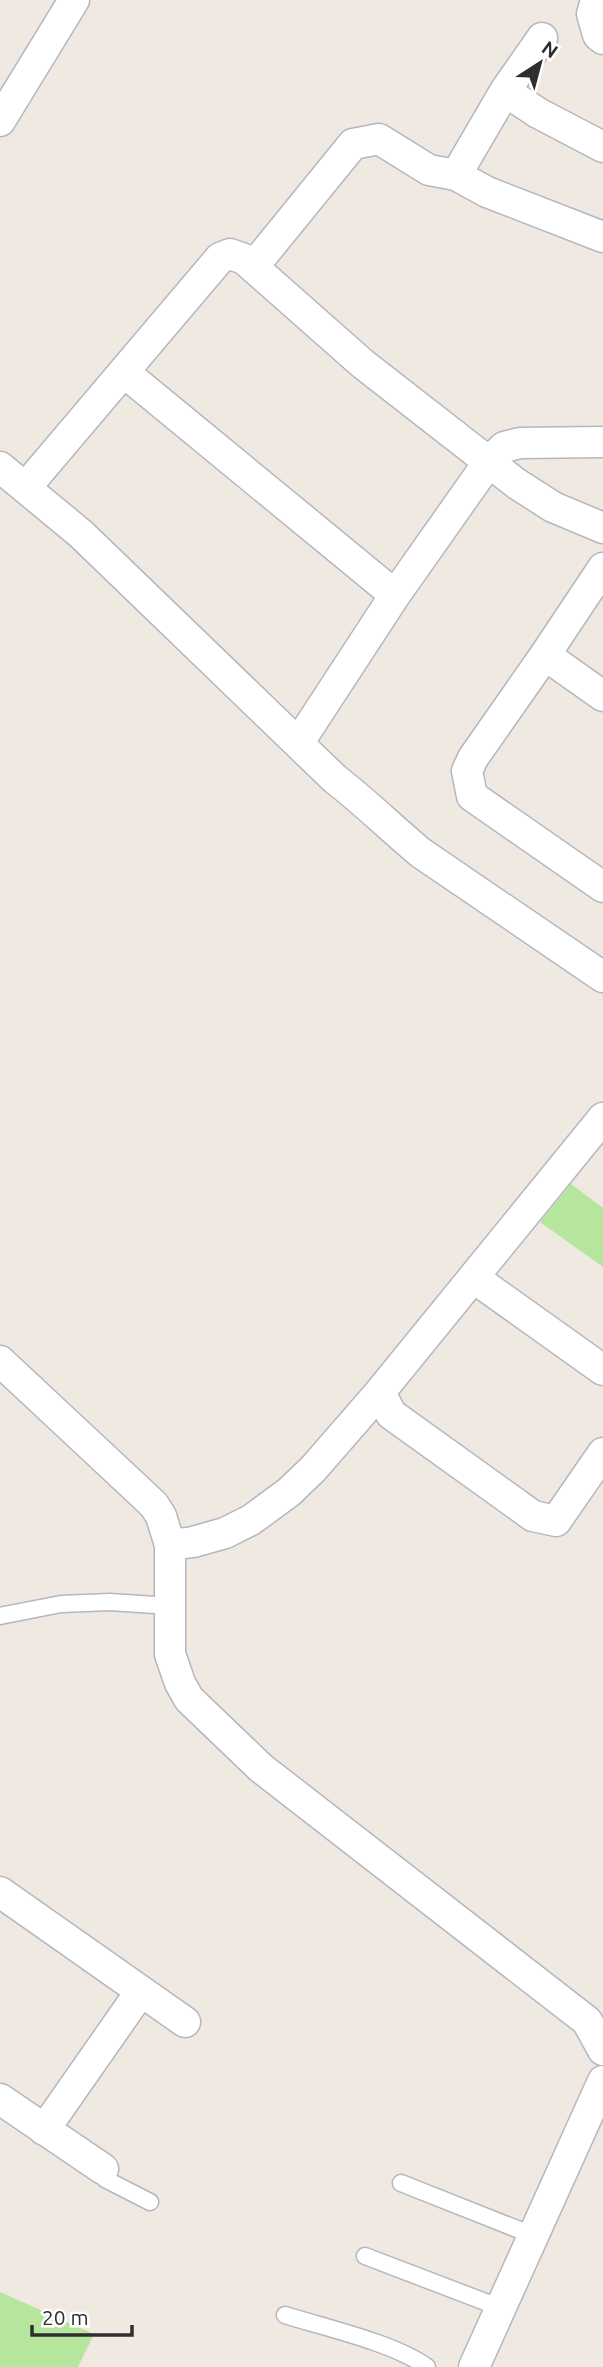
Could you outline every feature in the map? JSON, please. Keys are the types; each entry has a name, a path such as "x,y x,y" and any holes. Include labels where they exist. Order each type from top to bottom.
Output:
{"street":[{"path":"0,121 74,0"},
{"path":"596,0 592,14 598,36 603,39"},
{"path":"456,175 505,92 542,38"},
{"path":"505,92 538,113 603,147"},
{"path":"253,267 353,144 379,139 429,170 456,175 487,192 603,237"},
{"path":"26,487 220,258 230,254 253,267 363,364 488,463 539,500 603,528"},
{"path":"125,373 396,595"},
{"path":"299,742 396,595 488,463 504,447 520,443 603,442"},
{"path":"0,467 81,534 335,779 421,853 603,977"},
{"path":"603,568 473,758 467,771 472,796 603,887"},
{"path":"545,655 603,696"},
{"path":"170,1545 225,1533 271,1508 313,1469 380,1392 603,1118"},
{"path":"474,1278 601,1364"},
{"path":"0,1360 154,1505 161,1516 170,1545 170,1654 189,1699 261,1768 587,2021 603,2050"},
{"path":"380,1392 391,1414 533,1516 556,1521 603,1453"},
{"path":"3,1900 185,2022"},
{"path":"44,2130 141,1991"},
{"path":"474,2367 603,2081"},
{"path":"0,2099 103,2168"}],"lane":[{"path":"0,1616 61,1604 110,1602 170,1606"},
{"path":"103,2168 105,2179 111,2184 150,2202"},
{"path":"401,2183 532,2235"},
{"path":"365,2256 500,2308"},
{"path":"285,2315 392,2349 427,2367"}],"green space":[{"path":"571,1184 603,1208 603,1267 540,1222"},
{"path":"0,2292 94,2334 78,2367 0,2367"}]}
